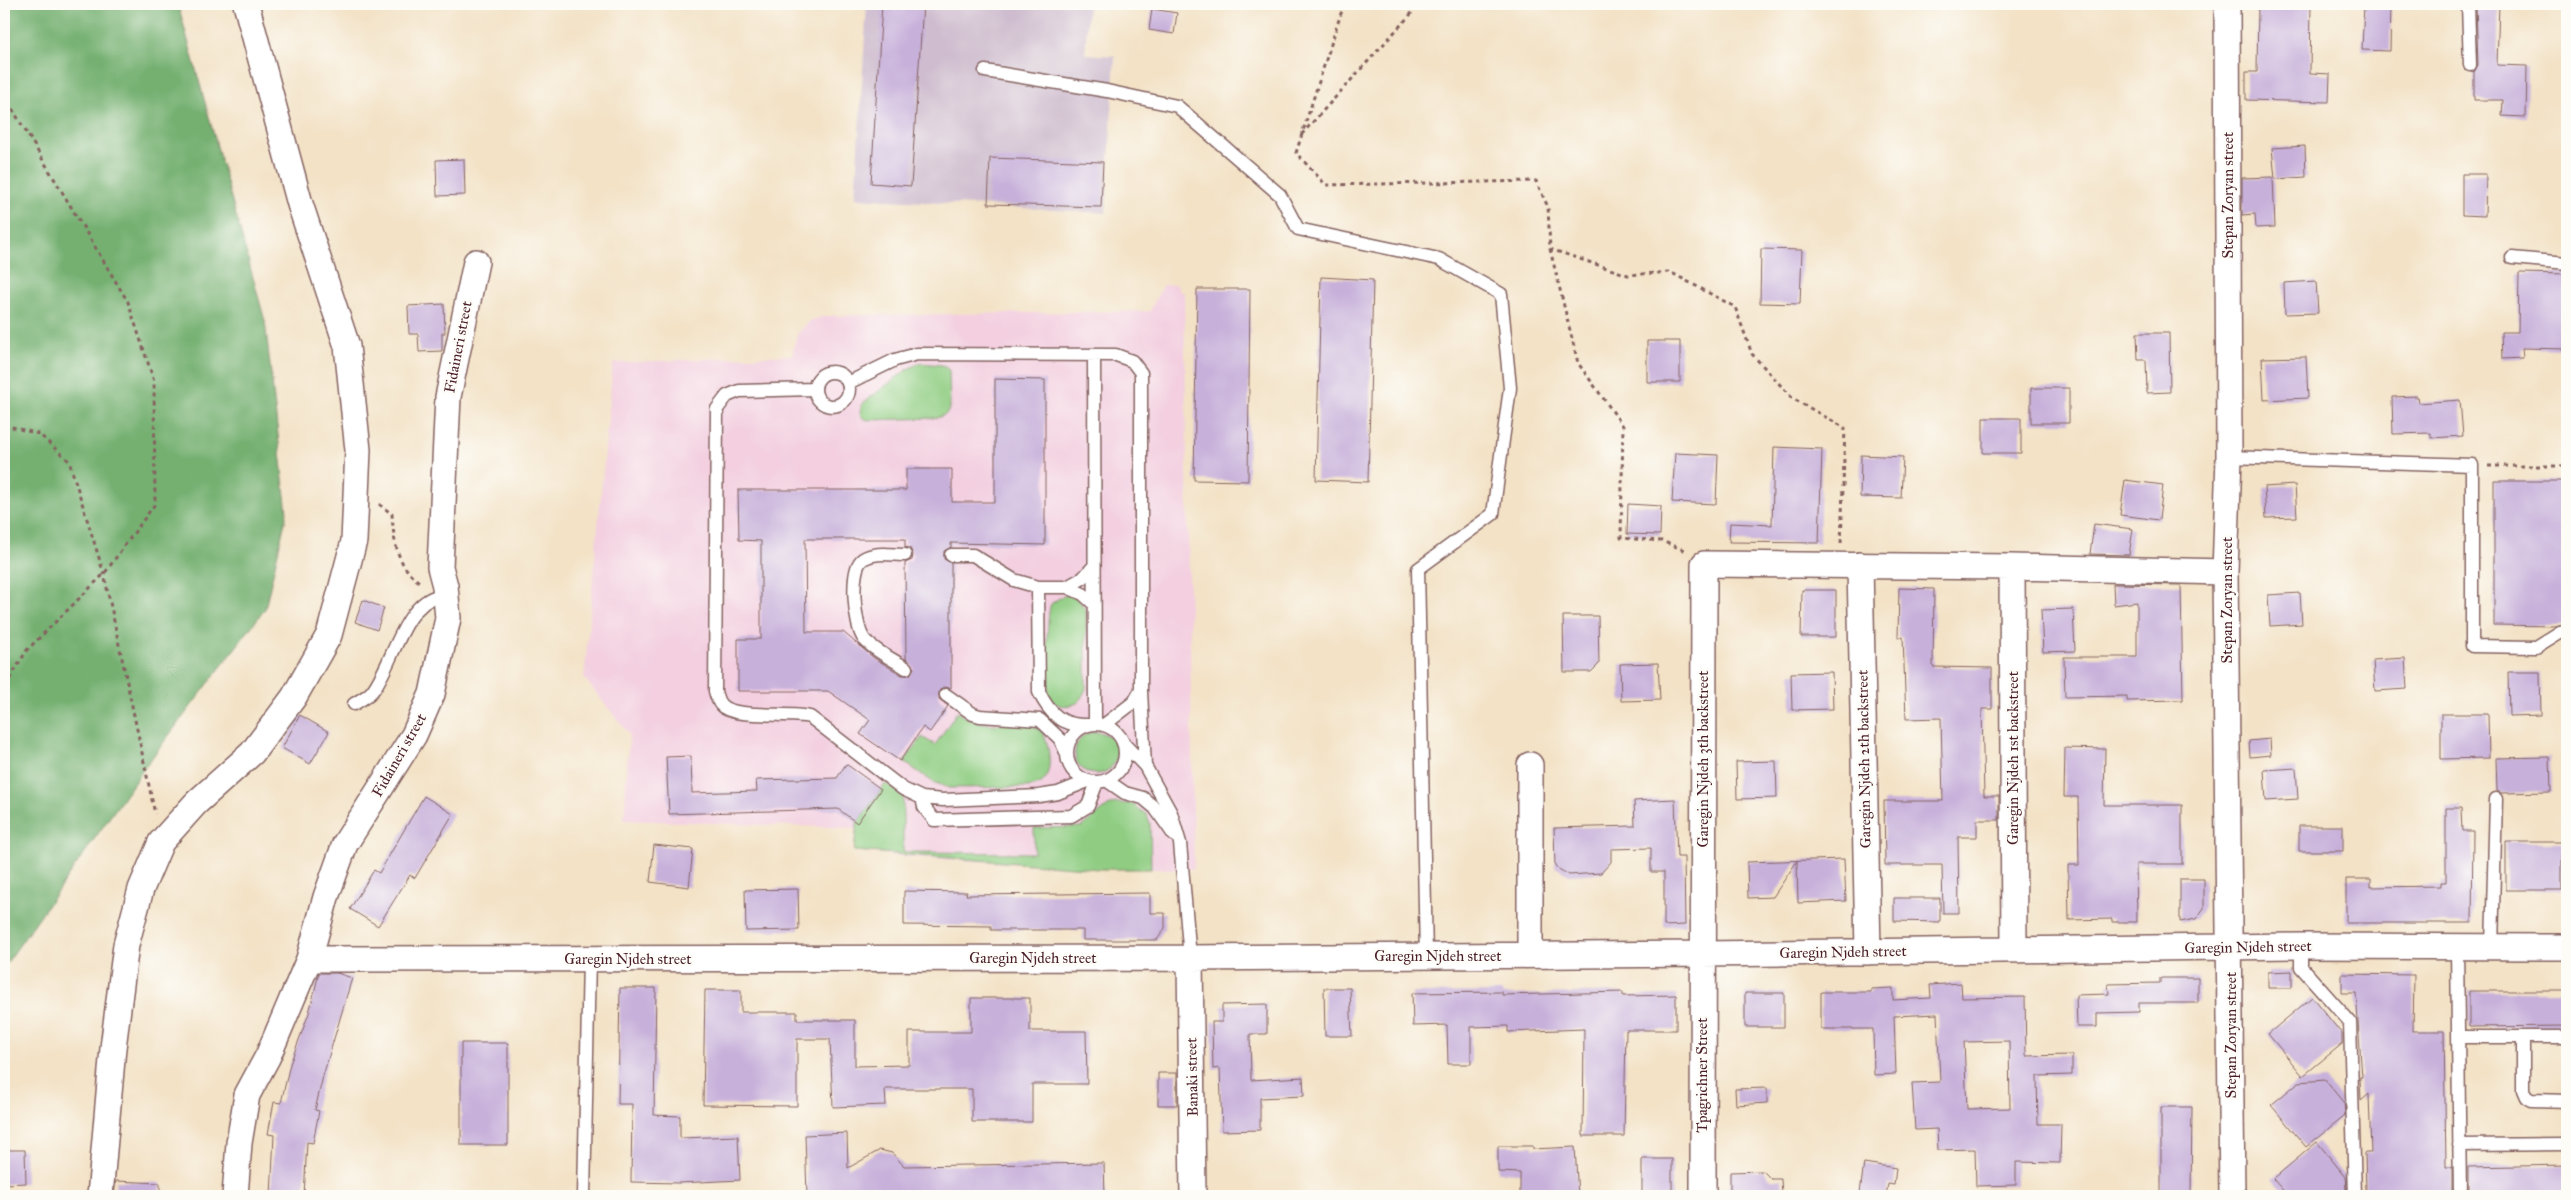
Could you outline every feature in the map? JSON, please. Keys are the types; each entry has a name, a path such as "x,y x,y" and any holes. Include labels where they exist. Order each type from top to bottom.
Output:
{"street":[{"path":"100,1196 113,1048 126,945 141,889 161,842 196,803 252,753 294,696 329,635 354,541 358,450 347,346 300,204 246,4"},
{"name":"Stepan Zoryan street","path":"2227,4 2229,457 2225,572 2232,1196"},
{"name":"Fidaineri street","path":"235,1196 239,1143 247,1095 268,1056 309,959 326,897 345,844 414,735 432,694 448,618 442,599 440,567 448,397 476,262"},
{"path":"1704,569 1851,565 2012,566 2225,572"},
{"name":"Garegin Njdeh 2th backstreet","path":"1851,565 1868,952"},
{"name":"Garegin Njdeh 1st backstreet","path":"2012,566 2014,950"},
{"name":"Garegin Njdeh 3th backstreet","path":"1702,954 1704,569"},
{"path":"1530,765 1530,955"},
{"name":"Garegin Njdeh street","path":"309,959 1190,958 1702,954 2301,946 2567,946"},
{"name":"Tpagrichner Street","path":"1702,954 1702,1196"},
{"name":"Banaki street","path":"1190,958 1193,1196"}],"lane":[{"path":"2468,4 2470,65"},
{"path":"986,71 1107,91 1177,106 1280,195 1298,229 1439,258 1502,294 1510,388 1493,514 1418,569 1426,956"},
{"path":"2512,258 2567,263"},
{"path":"848,383 895,360 917,354 1116,355 1132,361 1141,373 1141,690 1145,766"},
{"path":"1094,355 1095,724"},
{"path":"832,372 844,377 848,383 848,396 838,406 825,405 819,402 814,389 820,377 832,372"},
{"path":"814,389 739,391 727,396 717,409 714,691 721,706 735,713 796,713 810,717 903,789 922,798 943,800 1039,796 1058,793 1097,781 1120,769 1124,760 1123,742"},
{"path":"2229,457 2472,466 2472,646 2536,647 2560,632 2567,631"},
{"path":"905,555 872,555 861,559 855,570 858,628 865,640 906,668"},
{"path":"951,555 973,555 1014,580 1038,587 1067,586 1083,578 1094,566"},
{"path":"1067,586 1083,594 1094,604"},
{"path":"1038,587 1039,692 1046,708 1071,726 1095,724 1119,734 1123,742 1145,766 1171,813 1180,843 1190,958"},
{"path":"354,704 372,691 414,612 428,598 442,599"},
{"path":"1067,754 1072,736 1134,702 1141,690"},
{"path":"946,695 973,714 980,716 1040,720 1060,739 1073,771 1125,793 1143,798 1155,808 1180,843"},
{"path":"922,798 924,807 934,820 1071,816 1088,806 1097,781"},
{"path":"2492,947 2496,799"},
{"path":"2301,946 2301,967 2350,1022 2355,1196"},
{"path":"2457,947 2460,1196"},
{"path":"584,1196 589,959"},
{"path":"2458,1037 2567,1037"},
{"path":"2523,1037 2523,1090 2526,1097 2531,1100 2567,1101"},
{"path":"2459,1145 2567,1144"}],"path":[{"path":"1344,4 1296,153 1326,185 1536,181 1548,206 1550,249 1578,363 1623,426 1621,538 1662,542 1696,556 1704,569"},
{"path":"1302,134 1420,4"},
{"path":"4,95 128,302 154,381 155,504 104,574 27,650 4,688"},
{"path":"1550,249 1628,275 1670,272 1734,307 1752,354 1792,398 1846,428 1851,565"},
{"path":"4,425 39,434 70,461 104,574 161,842"},
{"path":"2472,466 2567,466"},
{"path":"356,486 392,514 394,548 414,578 442,599"}],"shaded area":[{"path":"867,4 1088,4 1085,54 1115,56 1106,213 855,198"},
{"path":"1176,284 1180,292 1184,292 1194,869 1100,869 909,857 854,851 855,828 624,820 629,734 584,678 613,363 792,355 797,334 810,321 824,316 1150,311 1163,285"}],"green space":[{"path":"4,4 178,4 265,321 287,513 265,609 148,763 4,967"},
{"path":"919,363 942,365 949,370 950,409 946,414 937,418 870,420 862,417 860,409 863,403 908,369"},
{"path":"1069,595 1076,598 1086,609 1086,689 1079,702 1063,706 1056,704 1050,698 1048,692 1047,636 1051,604 1062,596"},
{"path":"957,712 980,723 1030,725 1040,729 1046,740 1049,753 1049,767 1045,779 1035,786 1027,787 949,788 933,782 904,762 922,737 935,745"},
{"path":"1096,732 1111,738 1117,753 1111,768 1096,774 1081,768 1075,753 1081,738"},
{"path":"886,783 903,796 903,851 1034,853 1034,828 1082,827 1108,806 1116,803 1132,804 1147,815 1150,823 1151,869 1100,869 854,851 857,823"}],"building":[{"path":"882,4 923,4 911,186 871,183"},
{"path":"2258,4 2311,4 2310,73 2330,74 2329,102 2246,100 2246,72 2257,72"},
{"path":"2364,4 2391,4 2390,51 2362,50"},
{"path":"2476,4 2499,4 2497,65 2527,66 2526,117 2502,116 2503,100 2474,100 2474,72 2478,65"},
{"path":"1152,9 1177,13 1174,34 1149,30"},
{"path":"2305,146 2306,177 2275,179 2272,148"},
{"path":"990,158 1103,162 1101,207 988,204"},
{"path":"464,159 465,195 437,196 436,160"},
{"path":"2462,174 2486,174 2485,216 2462,215"},
{"path":"2273,177 2275,227 2256,228 2255,214 2242,215 2242,178"},
{"path":"1761,249 1802,250 1800,304 1760,303"},
{"path":"2519,273 2567,274 2567,349 2522,348 2523,358 2502,359 2501,332 2518,332"},
{"path":"1321,277 1373,280 1368,482 1316,480"},
{"path":"2316,281 2318,313 2285,314 2284,283"},
{"path":"1197,289 1250,289 1248,481 1194,480"},
{"path":"444,304 445,333 442,333 442,351 419,352 418,334 409,334 408,306"},
{"path":"2137,333 2169,333 2170,392 2147,393 2146,360 2138,360"},
{"path":"1647,341 1680,341 1680,382 1647,382"},
{"path":"2306,357 2308,398 2264,400 2262,358"},
{"path":"995,379 1045,380 1045,545 951,543 951,547 944,551 944,559 951,563 951,688 943,687 939,691 939,699 948,706 930,732 923,727 900,761 860,734 870,720 828,691 738,691 738,639 761,639 761,541 739,540 738,490 906,490 906,469 952,469 952,502 995,502","holes":["805,539 905,539 905,547 910,548 913,555 912,560 905,563 906,658 914,668 910,675 902,675 874,658 843,632 806,632"]},
{"path":"2031,388 2069,388 2069,423 2031,423"},
{"path":"2417,396 2418,403 2460,400 2463,436 2431,438 2431,433 2393,434 2392,397"},
{"path":"1983,418 2021,418 2021,453 1983,453"},
{"path":"1774,447 1822,449 1819,543 1729,542 1730,523 1772,525"},
{"path":"1675,453 1718,455 1716,504 1672,502"},
{"path":"1861,455 1903,457 1901,498 1860,497"},
{"path":"2125,480 2163,485 2159,520 2120,515"},
{"path":"2494,481 2567,481 2567,623 2555,626 2494,625"},
{"path":"2295,485 2297,517 2266,518 2264,487"},
{"path":"1628,504 1661,506 1660,535 1627,534"},
{"path":"2094,524 2133,529 2129,555 2090,554"},
{"path":"2113,584 2181,585 2183,700 2127,701 2127,696 2065,697 2064,657 2137,657 2137,602 2114,605"},
{"path":"1899,588 1934,589 1933,667 1992,668 1992,709 1982,709 1984,796 1999,796 1999,820 1977,820 1977,837 1958,837 1959,913 1943,913 1942,865 1885,865 1884,801 1943,801 1941,718 1906,719 1903,637 1898,637"},
{"path":"1802,590 1836,590 1836,637 1801,637"},
{"path":"2300,593 2302,624 2270,626 2268,595"},
{"path":"363,600 384,608 377,630 355,622"},
{"path":"2073,609 2075,651 2043,652 2041,610"},
{"path":"1563,616 1598,616 1599,664 1591,672 1564,672"},
{"path":"2405,658 2407,689 2375,691 2373,660"},
{"path":"1658,663 1660,700 1621,701 1620,664"},
{"path":"1832,672 1833,709 1792,710 1791,673"},
{"path":"2508,672 2540,672 2541,715 2509,716"},
{"path":"2441,714 2488,714 2489,758 2441,759"},
{"path":"300,715 329,732 310,764 282,748"},
{"path":"2270,739 2271,755 2250,757 2249,741"},
{"path":"2065,748 2105,749 2104,805 2182,805 2182,864 2136,864 2137,922 2112,922 2112,919 2069,920 2068,865 2079,865 2078,797 2064,797"},
{"path":"691,756 692,793 757,791 756,780 837,778 846,764 881,789 857,823 838,809 669,814 666,757"},
{"path":"2550,757 2551,792 2501,793 2497,791 2496,758"},
{"path":"1776,761 1777,798 1737,799 1736,762"},
{"path":"2296,768 2298,799 2266,801 2264,770"},
{"path":"424,796 453,814 415,878 410,875 378,926 350,909 374,870 379,873"},
{"path":"1675,799 1677,857 1684,857 1685,925 1664,926 1664,872 1651,872 1651,848 1611,849 1611,862 1601,873 1569,875 1555,867 1554,828 1635,826 1634,801"},
{"path":"2446,808 2461,808 2462,831 2473,831 2472,923 2346,923 2346,879 2371,879 2371,887 2441,886 2441,882 2446,882"},
{"path":"2299,826 2343,826 2343,851 2299,851"},
{"path":"2506,842 2562,842 2562,890 2506,890"},
{"path":"654,845 693,849 689,887 650,882"},
{"path":"1844,859 1846,901 1798,903 1797,861 1773,897 1748,898 1747,862"},
{"path":"2180,879 2204,879 2204,908 2196,919 2180,922"},
{"path":"798,889 799,930 746,931 745,890"},
{"path":"904,891 967,892 966,895 1150,893 1150,913 1165,913 1165,928 1157,940 1083,940 1083,930 991,930 991,926 904,925"},
{"path":"1894,898 1940,898 1940,922 1894,921"},
{"path":"2292,971 2292,988 2268,988 2268,972"},
{"path":"319,973 337,973 352,978 323,1076 315,1110 319,1111 313,1143 307,1142 304,1196 271,1196 274,1135 268,1134 274,1102 281,1103 290,1064 309,1013"},
{"path":"2342,974 2414,975 2413,1031 2444,1031 2446,1167 2452,1167 2452,1196 2383,1196 2383,1191 2366,1191 2365,1153 2371,1153 2369,1094 2361,1101 2360,1077 2362,1077 2356,993 2342,993"},
{"path":"2160,978 2198,978 2198,1003 2139,1003 2139,1012 2097,1013 2097,1027 2077,1027 2076,995 2109,994 2108,984 2160,983"},
{"path":"1961,983 1962,998 2025,997 2026,1056 2072,1055 2072,1075 2037,1076 2038,1124 2061,1124 2060,1163 2016,1162 2016,1185 1976,1186 1975,1149 1938,1150 1937,1129 1915,1130 1912,1083 1940,1082 1937,1014 1894,1016 1896,1074 1874,1075 1873,1029 1821,1029 1821,992 1871,992 1871,989 1893,988 1893,1000 1931,998 1930,985","holes":["2009,1041 2010,1108 1967,1109 1964,1042"]},
{"path":"620,988 656,988 654,1115 680,1116 680,1138 738,1136 740,1180 679,1183 631,1182 632,1104 618,1104"},
{"path":"1324,988 1350,988 1352,1036 1325,1036"},
{"path":"705,990 741,990 741,1012 797,1012 797,1020 855,1020 855,1066 909,1065 909,1032 971,1032 971,998 1030,998 1030,1031 1086,1031 1087,1084 1032,1084 1032,1122 972,1122 972,1089 885,1089 886,1105 833,1107 830,1039 797,1039 797,1106 703,1105"},
{"path":"2469,991 2567,991 2567,1026 2469,1027"},
{"path":"1502,992 1502,995 1623,992 1623,996 1676,995 1676,1030 1626,1030 1624,1136 1583,1136 1584,1029 1508,1032 1508,1026 1471,1027 1471,1064 1448,1064 1447,1025 1413,1026 1412,993"},
{"path":"1745,993 1784,993 1784,1027 1745,1027"},
{"path":"2312,997 2342,1034 2342,1044 2303,1076 2268,1034"},
{"path":"1267,1004 1267,1034 1250,1034 1251,1080 1303,1077 1304,1096 1260,1098 1260,1130 1222,1131 1220,1068 1213,1069 1212,1022 1222,1022 1222,1005"},
{"path":"461,1043 508,1043 508,1145 461,1145"},
{"path":"1158,1073 1177,1073 1177,1105 1158,1105"},
{"path":"2325,1080 2344,1103 2345,1115 2306,1147 2271,1105 2299,1082"},
{"path":"1767,1088 1767,1103 1736,1105 1735,1089"},
{"path":"2161,1107 2192,1107 2191,1196 2161,1196"},
{"path":"847,1133 848,1168 880,1150 892,1153 904,1166 1104,1163 1105,1196 807,1196 805,1135"},
{"path":"2317,1142 2346,1177 2347,1189 2338,1196 2288,1196 2273,1179"},
{"path":"1498,1146 1533,1146 1533,1149 1575,1147 1578,1196 1520,1196 1520,1173 1498,1172"},
{"path":"4,1150 25,1150 26,1183 4,1184"},
{"path":"1642,1159 1672,1159 1672,1196 1642,1196"},
{"path":"1864,1163 1896,1168 1894,1185 1888,1184 1886,1196 1860,1193"},
{"path":"2567,1165 2567,1196 2468,1196 2468,1167"},
{"path":"1763,1171 1771,1179 1781,1179 1782,1196 1730,1196 1730,1172"},
{"path":"116,1181 160,1183 160,1196 114,1196"}]}
